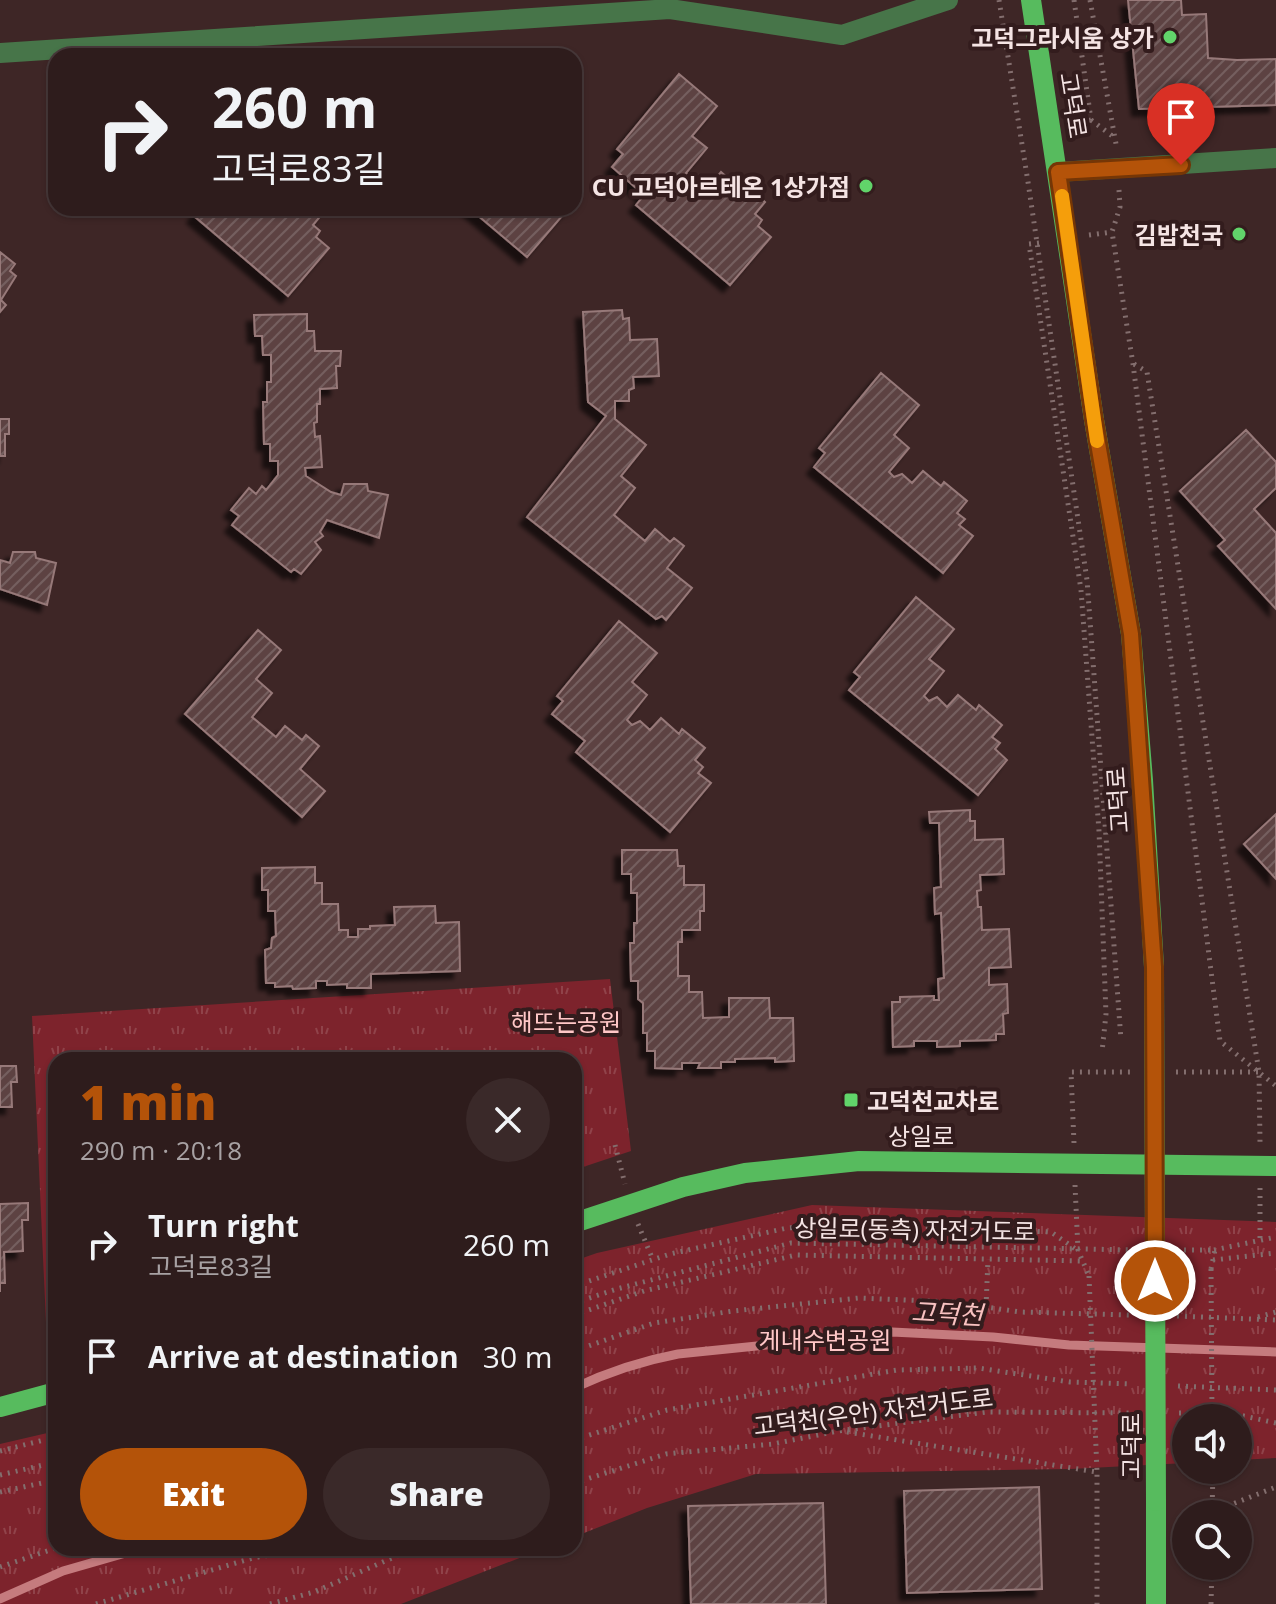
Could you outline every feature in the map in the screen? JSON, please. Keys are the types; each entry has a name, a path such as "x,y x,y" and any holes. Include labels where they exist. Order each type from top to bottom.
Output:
{"main road":[{"name":"고덕로","path":"1031,0 1094,420 1131,634 1154,967 1156,1604"},
{"name":"상일로","path":"582,1220 683,1187 745,1173 859,1161 1155,1162 1276,1166"},
{"path":"0,1407 48,1394"}],"street":[{"path":"76,48 670,9 842,35 948,0"},
{"path":"0,53 48,50"},
{"path":"1058,172 1276,158"}],"path":[{"path":"999,0 1087,580 1121,1040"},
{"path":"1074,0 1091,120 1115,138 1090,0"},
{"path":"1120,207 1112,232 1133,364 1220,1041 1276,1086"},
{"path":"1038,243 1029,244 1081,590 1099,831 1106,1014 1102,1052"},
{"path":"1133,364 1147,372 1259,1072"},
{"path":"582,1283 670,1254 787,1228 871,1224 1051,1232 1078,1250 1089,1276 1097,1472 1097,1604"},
{"name":"상일로(동측) 자전거도로","path":"582,1300 791,1243 1215,1250 1276,1237"},
{"path":"1212,1404 1211,1269 1215,1250"},
{"path":"1213,1260 1276,1253"},
{"path":"582,1312 644,1291 796,1255 1082,1261"},
{"path":"986,1307 988,1259"},
{"path":"582,1348 654,1323 859,1298 952,1302 1020,1312 1143,1315"},
{"path":"1252,1319 1276,1312"},
{"path":"1173,1316 1276,1320"},
{"path":"582,1437 667,1410 897,1370 978,1368 1070,1382 1133,1385"},
{"path":"1165,1386 1276,1390"},
{"name":"고덕천(우안) 자전거도로","path":"582,1480 666,1454 773,1444 838,1431 986,1412 1139,1413"},
{"path":"1169,1413 1230,1413 1276,1423"},
{"path":"838,1431 1097,1472"},
{"path":"0,1451 48,1439"},
{"path":"0,1475 48,1464"},
{"path":"0,1492 48,1482"},
{"path":"1244,1500 1276,1487"},
{"path":"0,1567 48,1551"},
{"path":"96,1604 264,1556"},
{"path":"270,1604 314,1592 397,1556"},
{"path":"1211,1604 1212,1580"}],"green space":[{"name":"해뜨는공원","path":"610,979 631,1151 582,1167 582,1052 48,1052 47,1344 32,1016"},
{"name":"게내수변공원","path":"812,1205 1276,1222 1276,1458 1252,1459 1252,1404 1172,1404 1172,1464 1070,1469 756,1474 647,1508 582,1534 582,1258"},
{"path":"48,1433 48,1556 524,1556 401,1604 0,1604 0,1444"}],"building":[{"name":"고덕그라시움 상가","path":"1128,0 1181,0 1182,15 1206,14 1208,58 1276,59 1276,105 1139,109"},
{"path":"679,74 717,106 692,136 707,148 686,173 693,178 699,175 711,184 721,172 738,187 743,183 765,202 755,214 762,220 758,226 771,237 730,285 636,205 644,195 612,167 623,154 617,149"},
{"path":"194,216 320,216 313,225 320,231 316,237 329,248 288,296"},
{"path":"478,216 562,216 527,257"},
{"path":"0,252 15,264 10,271 16,276 1,300 6,305 0,312"},
{"path":"622,310 623,319 629,318 630,340 657,339 659,376 633,377 634,388 629,390 629,401 615,401 615,419 646,445 621,476 635,488 614,515 645,541 655,529 670,542 674,538 684,546 667,568 692,588 666,620 662,616 656,619 527,517 606,416 588,402 583,312"},
{"path":"307,314 307,331 314,331 315,351 341,351 340,366 336,366 337,388 320,389 320,404 317,404 315,437 320,436 322,467 305,468 306,476 341,495 344,484 367,484 368,491 388,495 379,538 327,520 320,532 323,536 315,542 321,550 301,574 294,569 291,572 232,525 239,516 231,510 249,488 256,494 262,486 266,490 278,475 278,461 270,461 270,444 264,444 263,402 267,402 267,382 271,382 271,355 263,355 262,336 255,336 254,315"},
{"path":"881,373 919,405 894,435 909,448 889,472 894,477 902,474 912,483 923,471 941,486 944,482 967,501 957,513 965,519 959,525 973,536 943,573 814,467 825,453 819,448"},
{"path":"0,419 9,419 5,456 0,456"},
{"path":"1246,430 1276,462 1276,488 1254,509 1276,533 1276,609 1218,546 1225,540 1180,491"},
{"path":"13,552 35,552 36,558 56,563 47,605 0,589 0,560 10,563"},
{"path":"916,597 954,629 929,659 944,671 924,696 929,701 937,697 947,707 958,695 976,710 979,705 1002,725 992,737 1000,743 995,749 1007,760 978,795 849,690 860,677 854,672"},
{"path":"619,621 657,653 632,682 647,695 627,720 632,725 640,721 650,730 661,718 679,734 682,729 705,748 695,760 703,767 698,773 711,783 670,832 576,752 585,741 552,714 563,701 557,696"},
{"path":"258,630 281,650 256,679 272,693 252,717 276,737 285,726 302,740 306,735 319,746 300,769 325,791 302,817 185,714"},
{"path":"970,810 970,821 975,821 975,840 1003,839 1004,874 980,875 981,890 977,891 982,930 1009,929 1011,967 989,968 989,985 1007,984 1008,1013 1003,1014 1004,1034 996,1034 996,1040 960,1041 960,1046 937,1047 937,1041 914,1041 914,1046 893,1047 892,1002 900,1002 900,997 934,996 934,1000 939,1000 938,979 944,978 941,913 935,914 934,888 941,887 939,823 930,823 929,812"},
{"path":"1276,814 1276,879 1244,844"},
{"path":"622,850 677,850 678,866 684,866 684,885 704,885 700,930 682,930 682,942 678,942 678,976 689,976 689,992 702,992 703,1018 729,1017 729,998 769,998 770,1018 793,1018 794,1061 735,1059 735,1062 721,1062 721,1068 698,1068 700,1063 682,1063 682,1069 655,1068 655,1051 647,1051 647,1033 643,1033 643,1003 638,999 638,981 631,981 630,943 634,943 634,923 637,923 637,893 631,893 631,874 622,874"},
{"path":"315,867 315,883 322,883 322,904 338,904 339,930 348,930 348,937 358,937 358,929 395,925 394,907 435,906 436,923 459,922 460,971 371,974 371,988 327,985 327,981 316,981 316,988 293,989 292,986 275,987 275,983 266,983 265,950 271,948 272,938 276,936 275,911 268,911 268,890 262,890 262,868"},
{"path":"0,1066 16,1066 17,1082 11,1082 12,1107 0,1107"},
{"path":"28,1203 28,1220 22,1220 23,1251 4,1252 5,1283 0,1283 0,1204"},
{"path":"1039,1487 1042,1589 907,1593 904,1491"},
{"path":"823,1503 826,1604 691,1604 688,1506"}],"waterway":[{"name":"고덕천","path":"582,1384 625,1368 678,1354 892,1332 993,1337 1069,1345 1276,1352"},
{"name":"고덕천","path":"0,1599 63,1571 115,1556"}],"slow traffic":[{"path":"1062,196 1097,441"}],"place":[{"name":"고덕그라시움 상가","path":"1170,37"},
{"name":"CU 고덕아르테온 1상가점","path":"866,186"},
{"name":"김밥천국","path":"1239,234"},
{"name":"고덕천교차로","path":"851,1100"}],"route":[{"path":"1155,1281 1154,967 1131,634 1094,420 1058,172 1181,165"}]}
